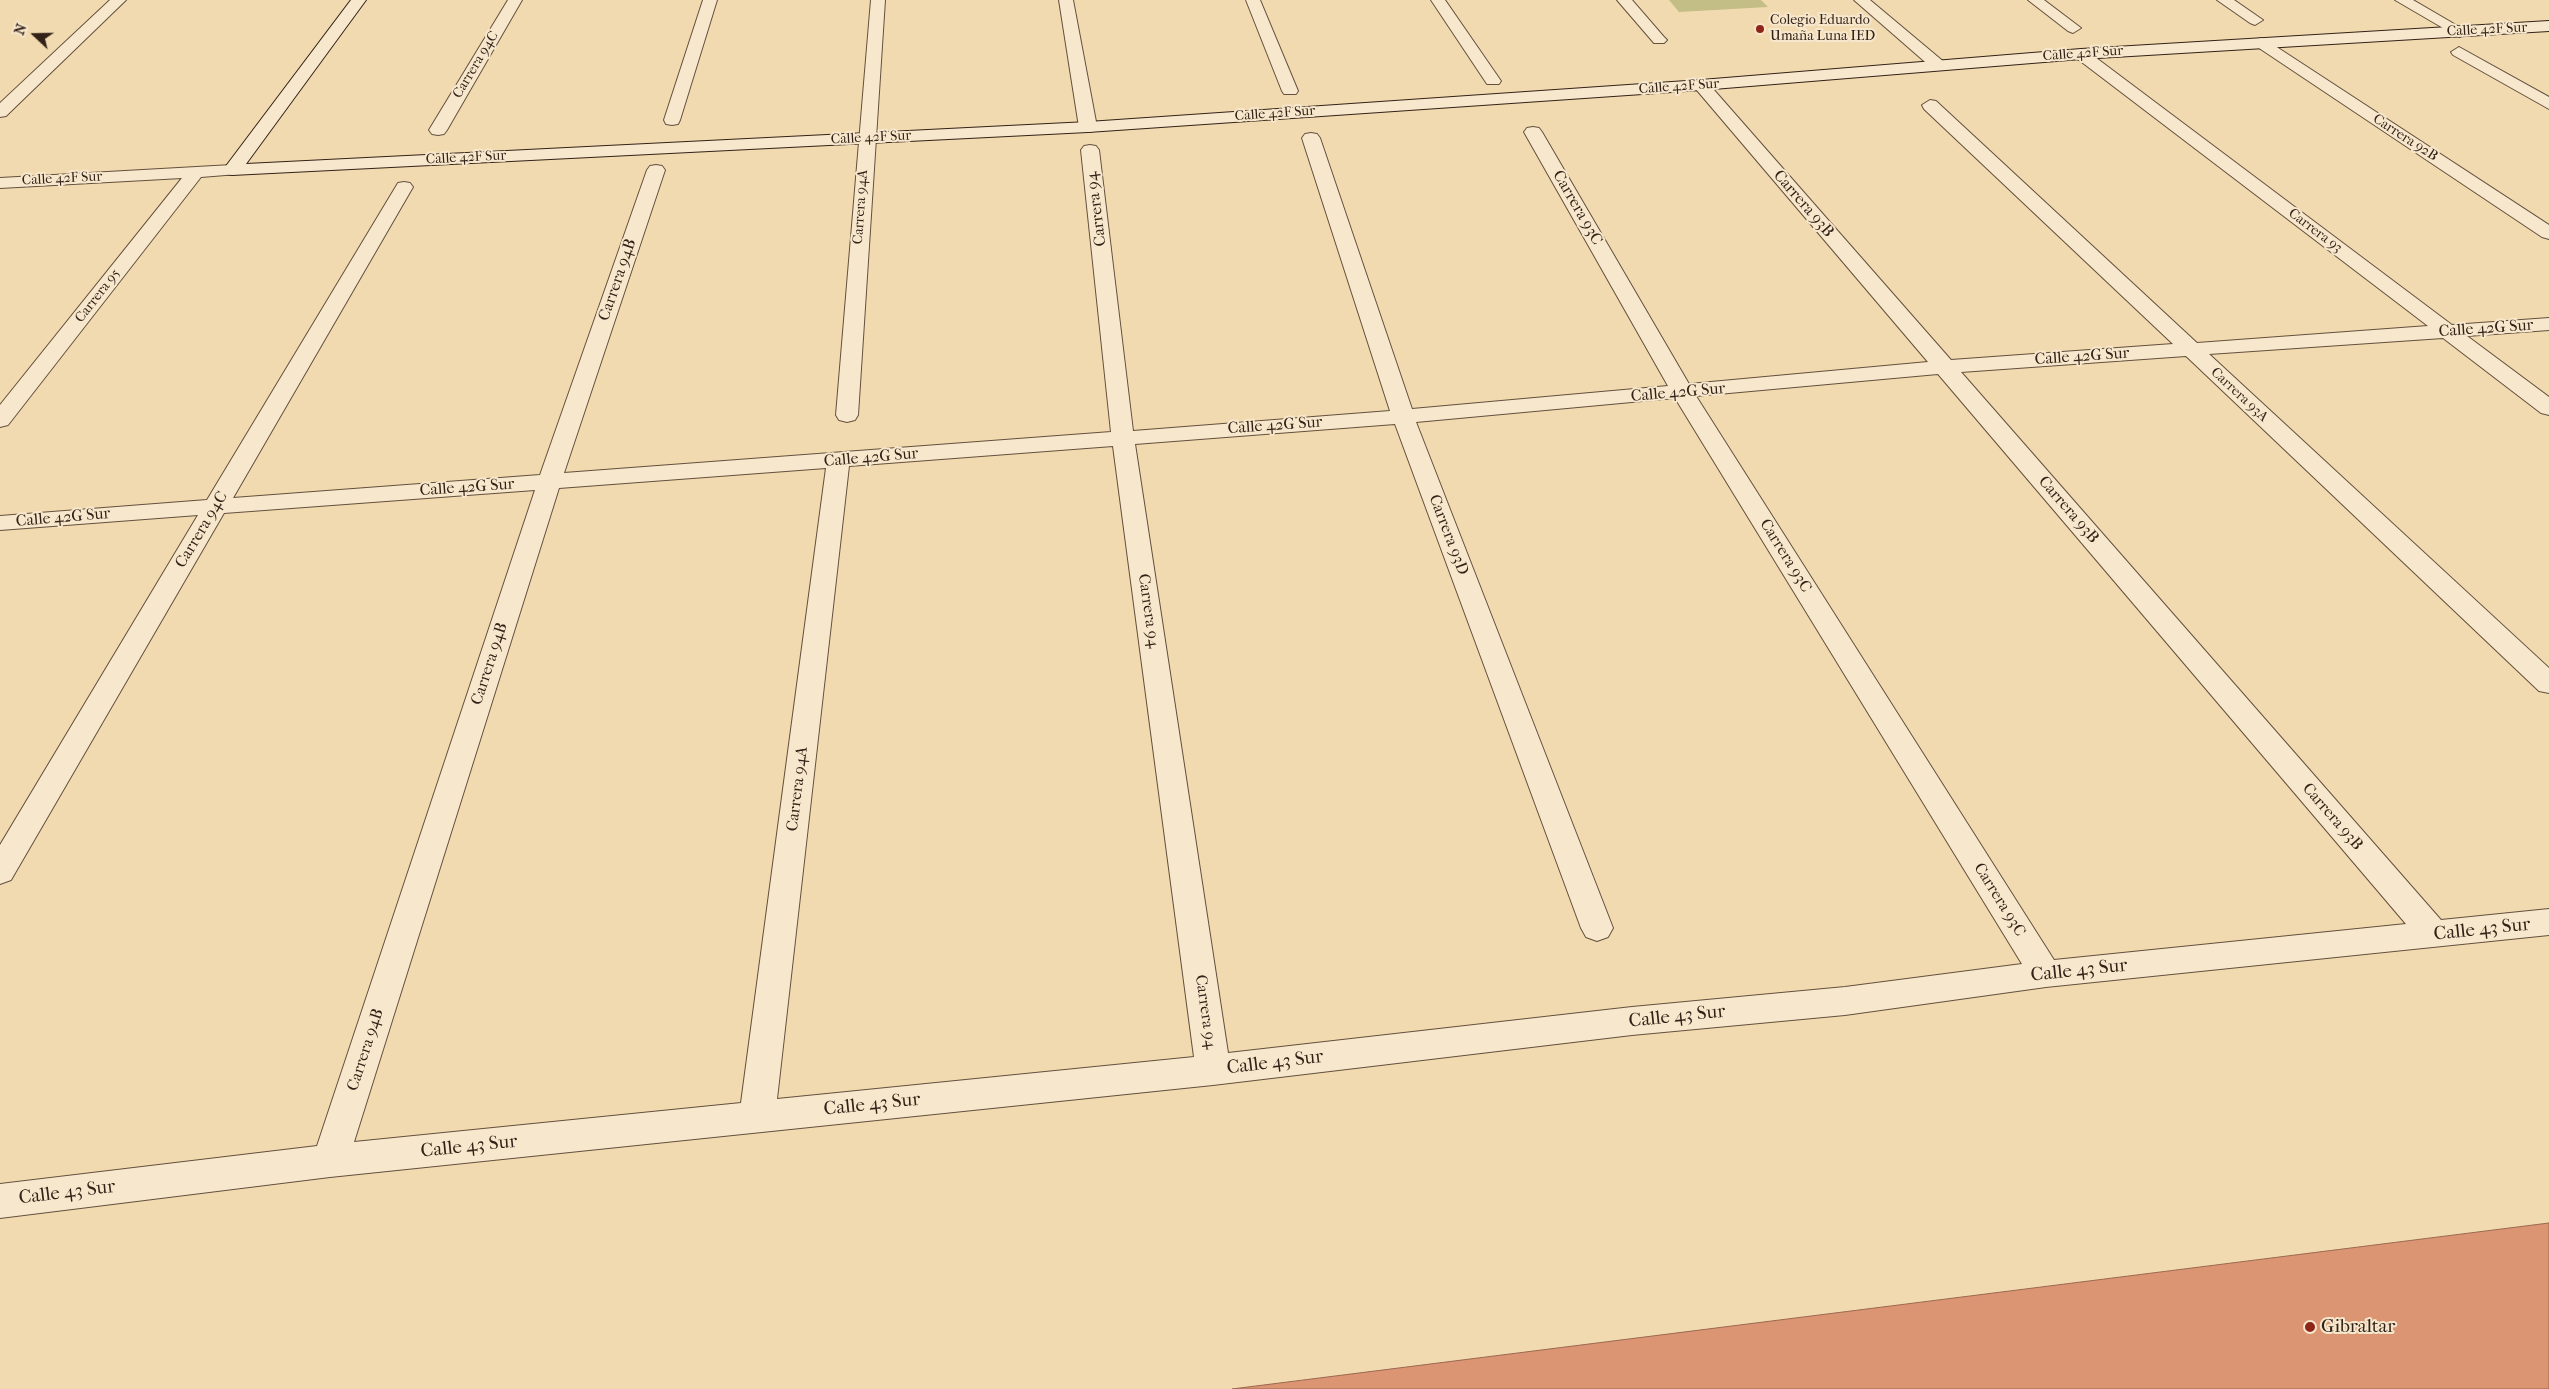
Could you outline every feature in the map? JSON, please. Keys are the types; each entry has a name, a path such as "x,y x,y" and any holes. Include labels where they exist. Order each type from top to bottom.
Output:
{"street":[{"path":"0,112 119,0"},
{"path":"232,170 359,0"},
{"name":"Carrera 94C","path":"438,130 515,0"},
{"path":"672,120 710,0"},
{"name":"Carrera 94A","path":"847,415 866,138 878,0"},
{"name":"Carrera 94","path":"1066,0 1089,138 1123,438 1213,1070"},
{"path":"1253,0 1290,91"},
{"path":"1438,0 1493,81"},
{"path":"1624,0 1659,40"},
{"path":"1861,0 1938,65"},
{"path":"2035,0 2073,28"},
{"path":"2224,0 2255,20"},
{"path":"2402,0 2460,32"},
{"name":"Calle 42F Sur","path":"0,183 866,138 1089,138 2081,54 2549,26"},
{"name":"Carrera 92B","path":"2261,43 2549,234"},
{"path":"2459,52 2549,104"},
{"name":"Carrera 93","path":"2081,54 2549,408"},
{"name":"Carrera 93B","path":"1700,85 2435,935"},
{"name":"Carrera 93A","path":"1930,105 2189,350 2549,684"},
{"name":"Carrera 93C","path":"1533,132 1683,393 2046,974"},
{"name":"Carrera 93D","path":"1311,138 1403,417 1597,928"},
{"name":"Carrera 94B","path":"330,1161 549,482 656,170"},
{"name":"Carrera 95","path":"0,420 196,172"},
{"name":"Carrera 94C","path":"0,872 404,187"},
{"name":"Calle 42G Sur","path":"0,523 1403,417 1683,393 1944,367 2549,324"},
{"name":"Carrera 94A","path":"757,1117 838,461"},
{"name":"Calle 43 Sur","path":"0,1201 330,1161 1213,1070 1632,1021 1845,1001 2046,974 2549,922"}],"shaded area":[{"path":"1669,0 1761,0 1768,7 1679,12"}],"building":[{"path":"2549,1223 2549,1389 1232,1389"}],"place":[{"name":"Colegio Eduardo Umaña Luna IED","path":"1760,29"},
{"name":"Gibraltar","path":"2310,1327"}]}
